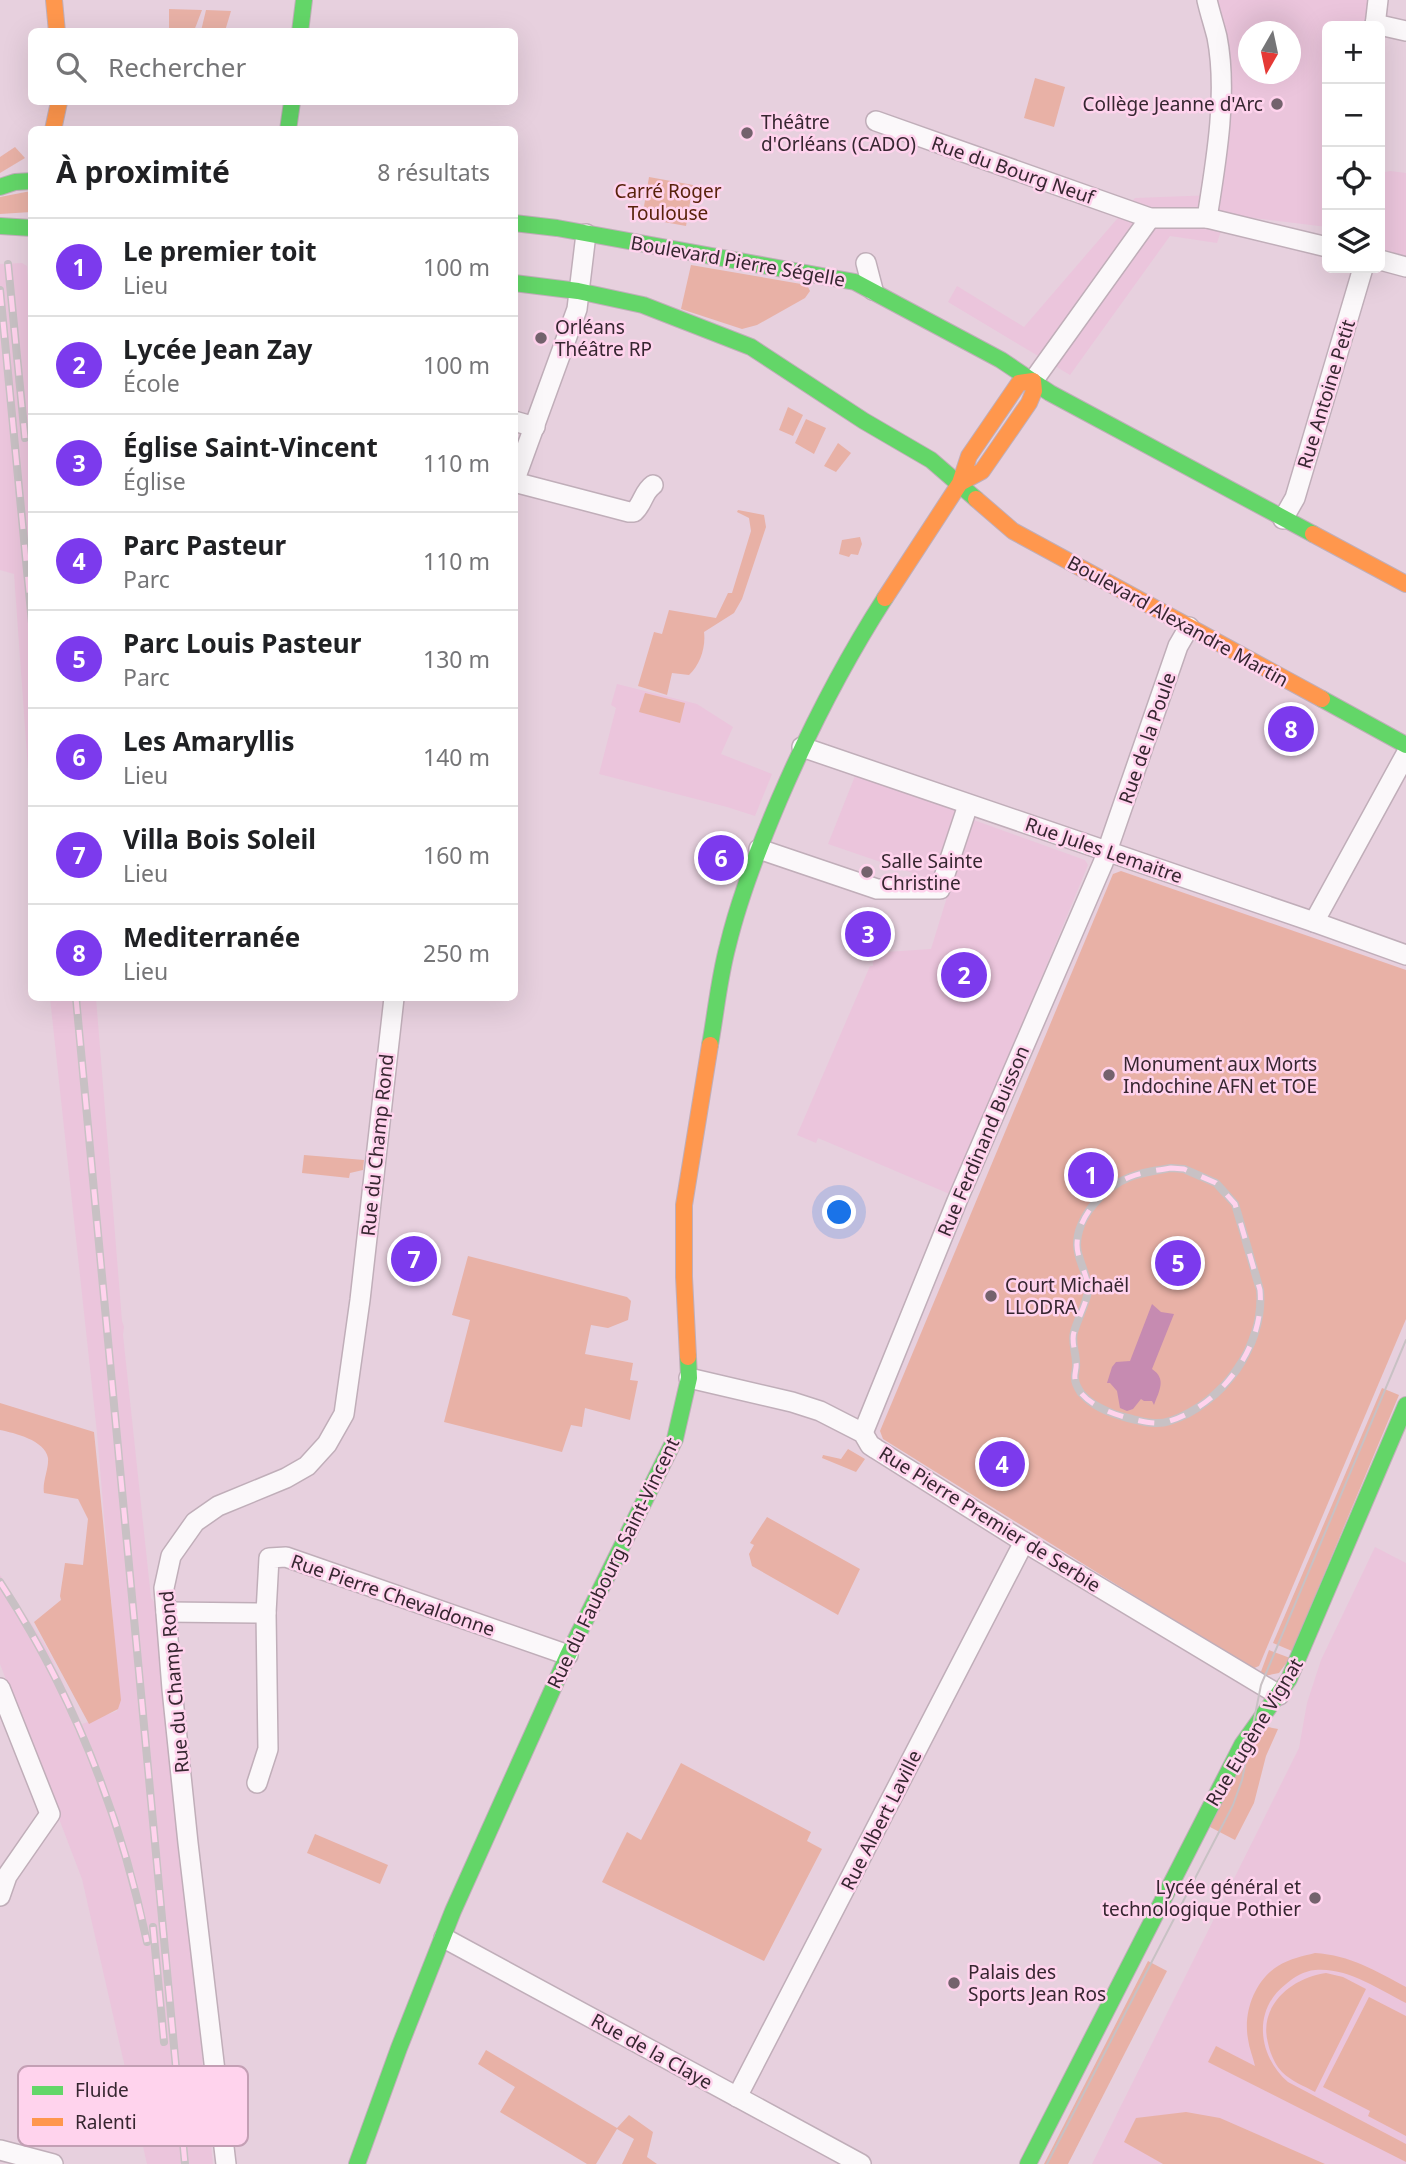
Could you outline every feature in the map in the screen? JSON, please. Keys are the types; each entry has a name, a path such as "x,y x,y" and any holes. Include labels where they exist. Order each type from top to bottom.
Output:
{"main road":[{"path":"54,0 57,28"},
{"path":"300,28 304,0"},
{"path":"54,126 60,105"},
{"path":"62,105 65,126"},
{"path":"289,126 292,105"},
{"path":"16,183 28,167"},
{"path":"1,226 28,220"},
{"name":"Boulevard Pierre Ségelle","path":"518,224 835,276 855,282 1001,360 1033,381"},
{"path":"1,226 28,228"},
{"path":"518,284 577,300"},
{"path":"600,295 643,305 751,347 864,421 932,460 960,483"},
{"path":"1033,381 1406,584"},
{"name":"Rue du Faubourg Saint-Vincent","path":"357,2164 399,2048 444,1938 568,1655 671,1450 689,1378 684,1265 684,1205 687,1182 727,947 759,849 802,747 857,641 960,483 969,456 1019,383 1033,381"},
{"name":"Boulevard Alexandre Martin","path":"960,483 1013,531 1406,745"},
{"name":"Rue Eugène Vignat","path":"1028,2164 1227,1773 1242,1745 1279,1695 1299,1658 1406,1405"}],"street":[{"path":"1207,0 1217,38 1220,88 1219,130 1208,218"},
{"path":"1375,21 1378,0"},
{"path":"1385,27 1406,32"},
{"name":"Rue du Bourg Neuf","path":"876,121 1150,218 1208,218 1322,246"},
{"path":"1033,381 1150,218"},
{"path":"518,472 577,300 586,233"},
{"path":"1385,261 1406,267"},
{"path":"866,262 873,290"},
{"name":"Rue Antoine Petit","path":"1283,519 1294,498 1362,273"},
{"path":"577,300 600,295"},
{"path":"518,422 535,427"},
{"path":"518,483 629,512 638,509 646,490 653,485"},
{"name":"Rue de la Poule","path":"1107,851 1178,646 1189,627"},
{"name":"Rue Jules Lemaitre","path":"802,747 1406,955"},
{"path":"1314,922 1406,754"},
{"path":"759,849 877,889 940,889 968,805"},
{"name":"Rue Ferdinand Buisson","path":"863,1433 963,1188 1107,851"},
{"name":"Rue du Champ Rond","path":"214,2066 188,1843 164,1588 171,1556 195,1522 218,1506 286,1478 307,1466 327,1444 344,1415 357,1325 394,1001"},
{"name":"Rue Pierre Premier de Serbie","path":"689,1378 792,1402 820,1411 863,1433 870,1445 876,1449 1024,1542 1279,1695"},
{"name":"Rue Albert Laville","path":"737,2097 1024,1542"},
{"name":"Rue Pierre Chevaldonne","path":"257,1783 268,1749 266,1613 269,1558 286,1557 568,1655"},
{"path":"166,1612 266,1613"},
{"path":"0,1688 50,1814 4,1875 0,1896"},
{"name":"Rue de la Claye","path":"444,1938 861,2164"},
{"name":"Rue du Champ Rond","path":"224,2146 226,2164"},
{"path":"0,2150 53,2164"}],"shaded area":[{"path":"1216,0 1371,0 1368,21 1322,21 1322,226 1236,216 1222,213 1218,208 1222,228 1217,243 1170,236 1070,375 948,302 957,286 1024,327 1135,198 1215,195"},
{"path":"1385,172 1406,173 1406,257 1385,251"},
{"path":"22,263 27,266 28,769 14,574 0,570 0,264"},
{"path":"617,684 697,704 733,727 721,754 772,774 755,816 599,774 616,708 611,705"},
{"path":"855,776 958,810 936,881 828,844"},
{"path":"971,819 1085,860 1088,865 952,1195 818,1138 816,1143 797,1135 870,966 873,966 872,953 931,949"},
{"path":"50,1001 96,1001 123,1335 151,1598 155,1603 203,2066 125,2066 82,1879 0,1664 0,1575 46,1647 82,1724 117,1711 119,1692 97,1433"},
{"path":"1152,1304 1161,1312 1174,1314 1152,1369 1161,1381 1160,1390 1154,1405 1152,1401 1141,1399 1133,1409 1127,1411 1120,1408 1117,1391 1107,1383 1116,1362 1130,1361"},
{"name":"Lycée général et technologique Pothier","path":"1375,1547 1406,1563 1406,2164 1092,2164 1299,1748 1307,1703 1321,1660"},
{"path":"143,2146 211,2146 213,2164 147,2164"}],"green space":[{"path":"169,9 202,10 195,28 169,28"},
{"path":"206,10 231,11 226,28 202,28"},
{"path":"1035,78 1065,87 1054,127 1024,118"},
{"path":"15,147 25,158 0,173 0,157"},
{"name":"Carré Roger Toulouse","path":"649,177 693,185 686,226 642,218"},
{"path":"28,192 28,212 0,214 0,197"},
{"path":"691,265 807,285 810,291 805,298 757,325 742,329 681,309"},
{"path":"788,407 803,415 793,436 779,430"},
{"path":"806,419 826,428 814,454 795,443"},
{"path":"838,443 851,453 836,472 824,466"},
{"path":"737,512 764,515 766,527 742,599 734,613 704,632 699,661 689,675 672,673 667,695 638,686 654,632 662,634 669,610 716,618 728,593 732,593 751,531 749,518"},
{"path":"860,537 862,544 858,555 851,554 849,557 839,554 842,540"},
{"path":"645,693 685,703 680,723 639,712"},
{"path":"1121,871 1406,970 1406,1319 1259,1666 1252,1669 883,1439 880,1431 1113,874"},
{"path":"304,1155 364,1160 363,1170 350,1173 349,1178 302,1173"},
{"path":"468,1256 627,1297 631,1301 628,1320 608,1328 591,1325 585,1354 633,1363 630,1380 638,1381 630,1420 585,1408 582,1427 571,1425 562,1452 444,1422 470,1320 452,1315"},
{"path":"1382,1388 1399,1395 1292,1651 1273,1643"},
{"path":"0,1403 94,1432 121,1700 118,1709 89,1724 34,1622 61,1600 65,1563 83,1565 88,1519 78,1499 44,1493 48,1462 46,1452 28,1438 0,1430"},
{"path":"848,1449 865,1459 856,1472 822,1458 823,1455 841,1459"},
{"path":"767,1517 860,1569 838,1615 752,1566 749,1554 754,1545 750,1543"},
{"path":"1269,1650 1290,1658 1279,1673 1259,1677"},
{"path":"1268,1727 1278,1729 1266,1756 1254,1803 1235,1840 1210,1827 1240,1766"},
{"path":"681,1763 811,1832 807,1841 822,1849 764,1961 602,1882 627,1832 641,1840"},
{"path":"315,1834 388,1865 380,1884 307,1853"},
{"path":"1315,1953 1351,1960 1406,1987 1406,2003 1350,1975 1327,1970 1303,1973 1286,1984 1268,2007 1263,2033 1270,2059 1288,2082 1406,2144 1406,2162 1208,2062 1216,2046 1255,2066 1249,2046 1247,2018 1257,1988 1278,1966"},
{"path":"1148,1961 1167,1971 1068,2164 1044,2164"},
{"path":"1326,1973 1343,1977 1366,1989 1315,2092 1289,2078 1279,2069 1270,2051 1266,2030 1268,2017 1280,1996 1301,1981"},
{"path":"1369,1997 1406,2016 1406,2136 1368,2116 1370,2111 1323,2087"},
{"path":"486,2050 617,2128 629,2115 653,2132 647,2157 657,2164 622,2164 634,2139 617,2129 596,2164 587,2164 500,2112 515,2087 478,2064"},
{"path":"1186,2112 1220,2118 1325,2164 1163,2164 1124,2142 1136,2118"}],"tram line":[{"path":"1047,2164 1233,1805 1242,1780 1261,1685 1406,1340"}],"railway":[{"path":"8,264 25,438"},
{"path":"0,290 28,581"},
{"path":"76,1001 176,2066"},
{"path":"1171,1168 1184,1169 1216,1183 1235,1204 1260,1290 1260,1311 1247,1352 1223,1387 1189,1413 1170,1421 1154,1423 1103,1409 1086,1398 1076,1384 1073,1336 1088,1291 1077,1245 1078,1234 1087,1214 1111,1188 1135,1175 1171,1168"},
{"path":"0,1582 50,1667 90,1755 123,1847 147,1942"},
{"path":"153,1927 164,2042"},
{"path":"183,2146 185,2164"}],"traffic: fast":[{"path":"300,28 304,0"},
{"path":"289,126 292,105"},
{"path":"0,187 28,181"},
{"path":"518,223 557,228 855,282 1001,360 1050,393 1313,534"},
{"path":"0,226 28,228"},
{"path":"518,284 578,291 643,305 751,347 864,421 931,460 976,499"},
{"path":"710,1045 725,957 757,853 815,722 885,598"},
{"path":"1322,699 1406,745"},
{"path":"357,2164 453,1911 568,1655 675,1439 689,1378 688,1357"},
{"path":"1028,2164 1242,1745 1289,1679 1406,1405"}],"traffic: slow":[{"path":"54,0 57,28"},
{"path":"54,126 58,105"},
{"path":"885,598 960,483 969,456 1019,383 1033,381 1034,391 1029,403 982,471 960,483"},
{"path":"976,499 1013,531 1322,699"},
{"path":"1313,534 1406,584"},
{"path":"688,1357 684,1205 710,1045"}],"place":[{"name":"Collège Jeanne d'Arc","path":"1277,104"},
{"name":"Théâtre d'Orléans (CADO)","path":"747,133"},
{"name":"Orléans Théâtre RP","path":"541,338"},
{"name":"Mediterranée","path":"1291,729"},
{"name":"Les Amaryllis","path":"721,858"},
{"name":"Salle Sainte Christine","path":"867,872"},
{"name":"Église Saint-Vincent","path":"868,934"},
{"name":"Lycée Jean Zay","path":"964,975"},
{"name":"Monument aux Morts Indochine AFN et TOE","path":"1109,1075"},
{"name":"Le premier toit","path":"1091,1175"},
{"name":"Villa Bois Soleil","path":"414,1259"},
{"name":"Parc Louis Pasteur","path":"1178,1263"},
{"name":"Court Michaël LLODRA","path":"991,1296"},
{"name":"Parc Pasteur","path":"1002,1464"},
{"name":"Lycée général et technologique Pothier","path":"1315,1898"},
{"name":"Palais des Sports Jean Ros","path":"954,1983"}]}
